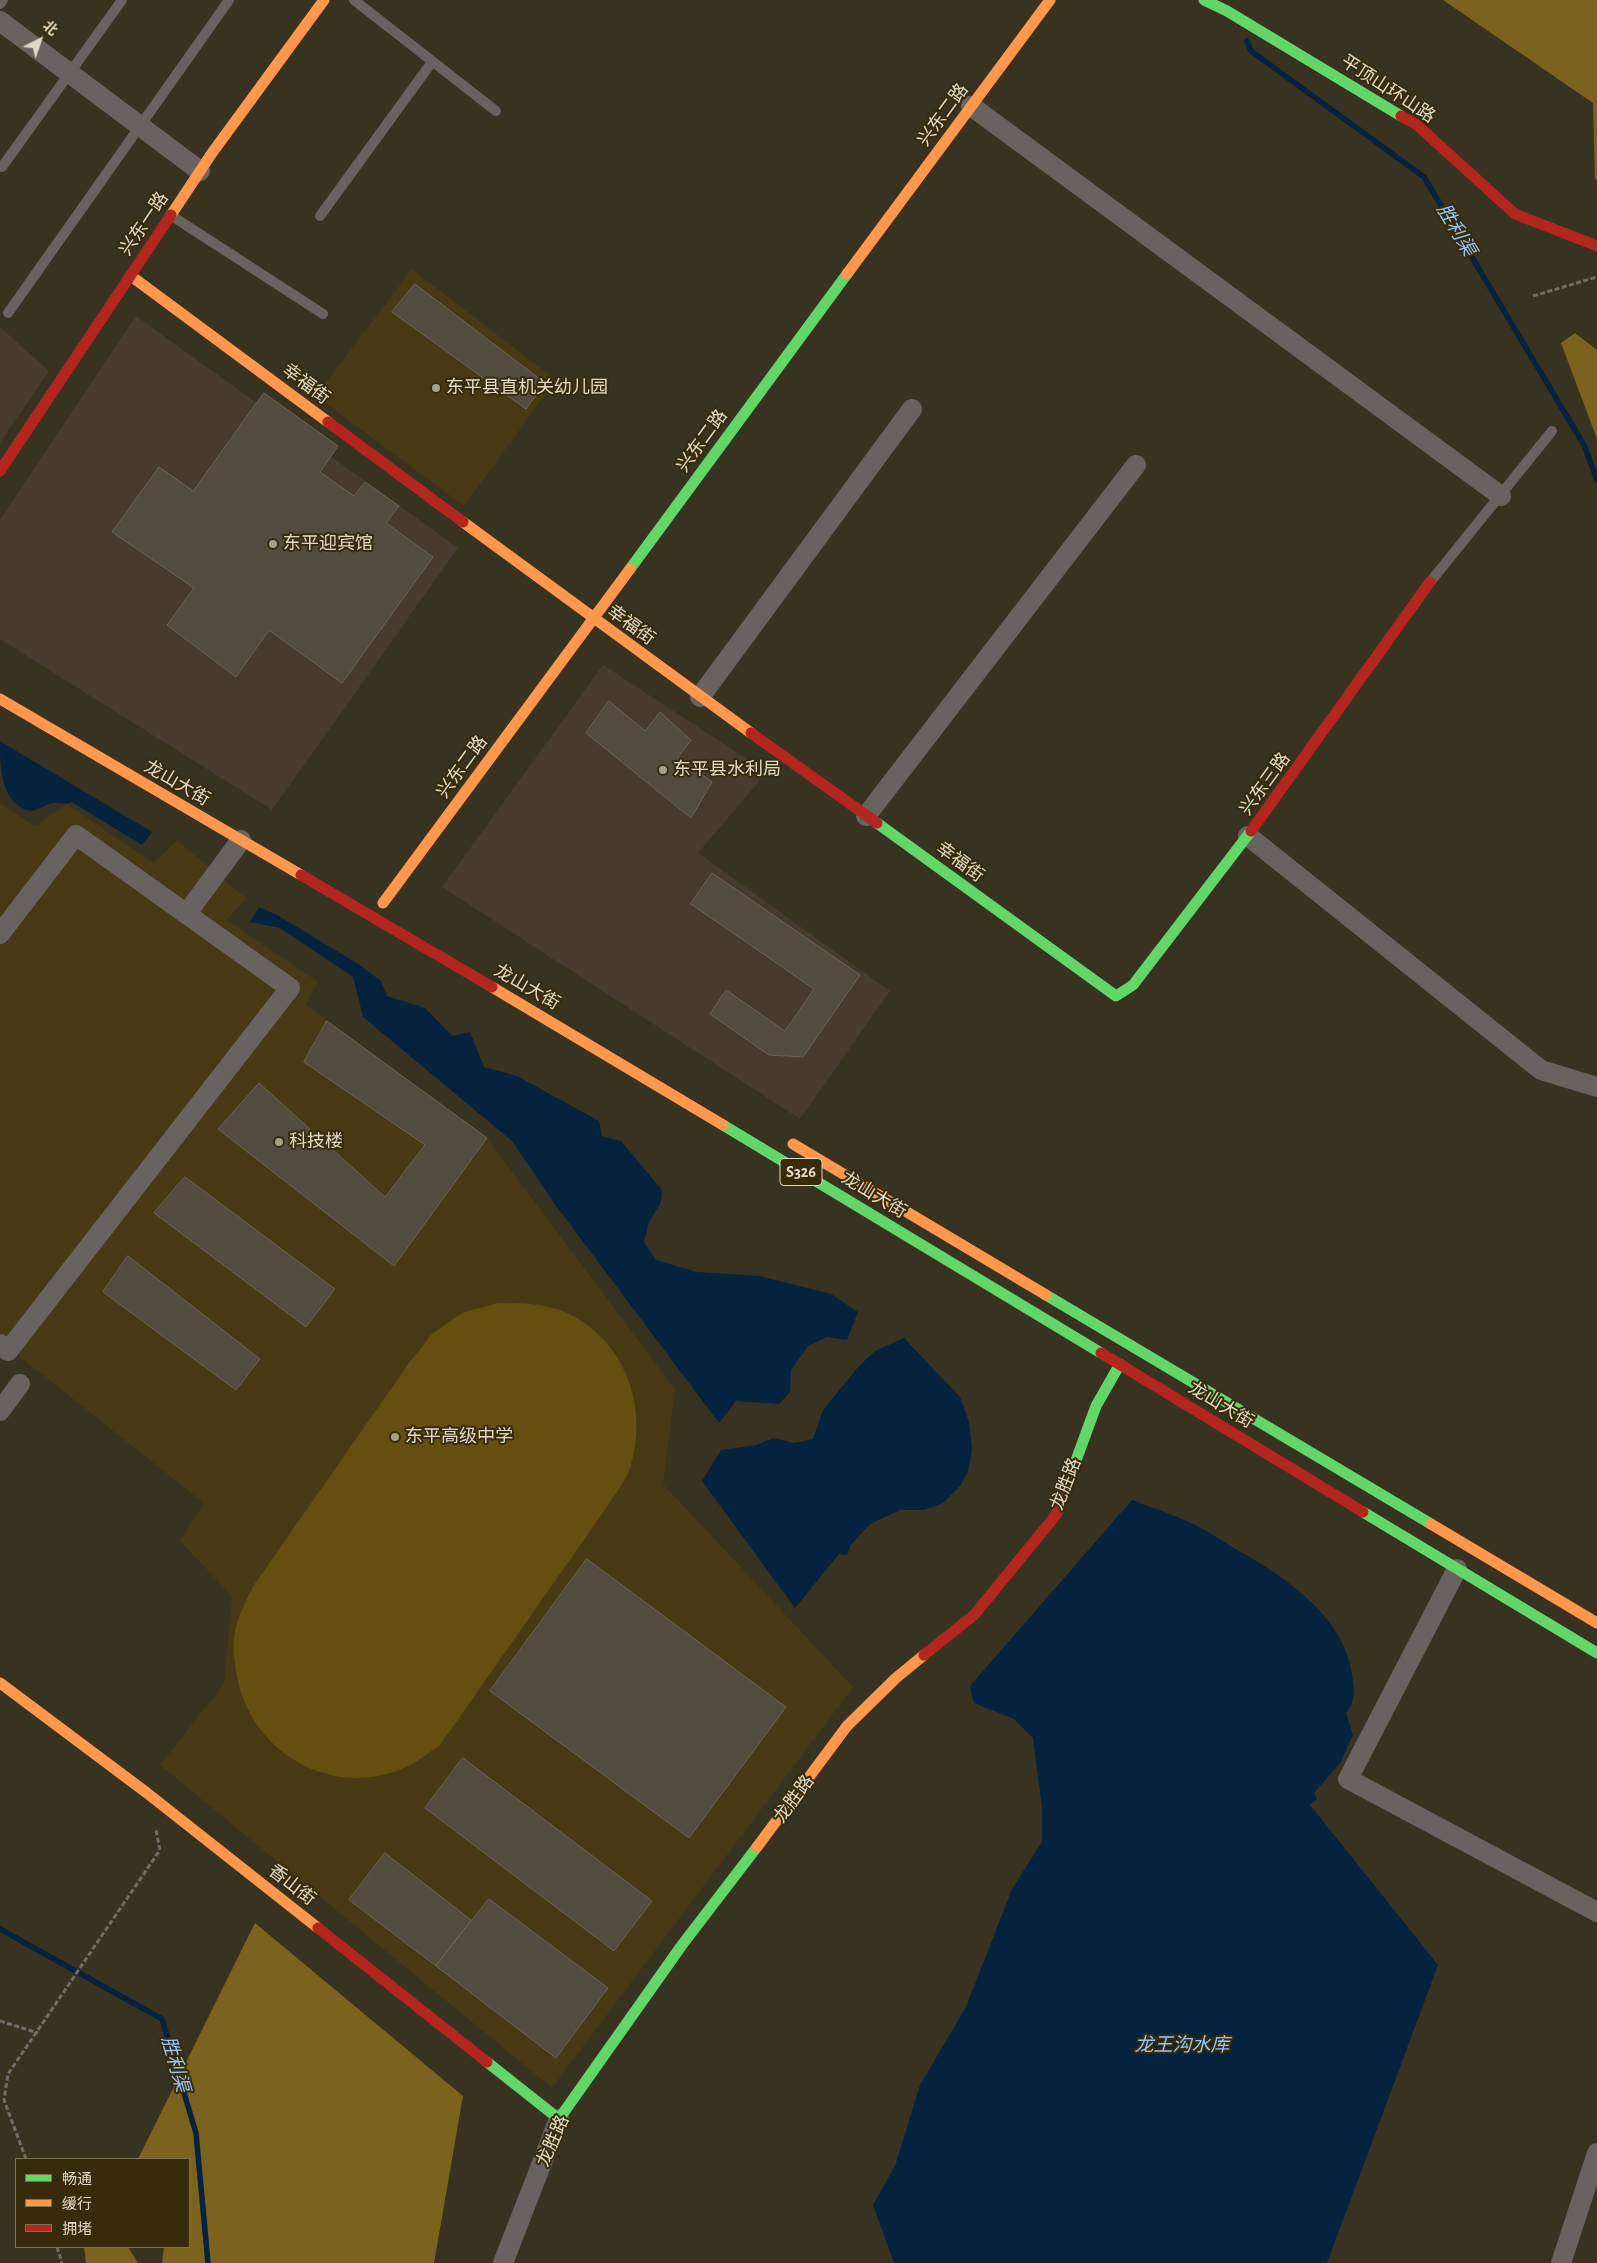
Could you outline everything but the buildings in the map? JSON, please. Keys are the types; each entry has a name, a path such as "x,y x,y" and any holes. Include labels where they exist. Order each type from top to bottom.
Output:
{"street":[{"name":"兴东一路","path":"0,471 200,171 324,0"},
{"name":"兴东二路","path":"383,903 1050,0"},
{"name":"平顶山环山路","path":"1204,0 1227,11 1418,126 1515,214 1597,246"},
{"path":"0,21 200,171"},
{"path":"971,106 1501,496"},
{"name":"幸福街","path":"131,276 592,619 1116,996"},
{"path":"700,697 912,409"},
{"path":"866,816 1136,465"},
{"name":"兴东三路","path":"1116,996 1133,985 1248,836 1430,582"},
{"name":"龙山大街","path":"0,699 600,1050 1597,1653"},
{"path":"0,934 76,835 290,988 8,1351 0,1344"},
{"path":"1248,836 1541,1070 1597,1087"},
{"path":"187,914 241,840"},
{"name":"龙山大街","path":"781,1137 1597,1623"},
{"name":"龙胜路","path":"504,2263 559,2119 682,1945 777,1822 847,1726 896,1678 974,1614 1056,1515 1096,1406 1120,1364"},
{"path":"0,1411 20,1384"},
{"path":"1457,1568 1348,1779 1597,1912"},
{"name":"香山街","path":"0,1683 147,1793 559,2119"},
{"path":"1562,2263 1597,2153"}],"lane":[{"path":"0,4 3,0"},
{"path":"2,167 122,0"},
{"path":"8,313 229,0"},
{"path":"354,0 496,111"},
{"path":"320,216 432,62"},
{"path":"171,215 323,314"},
{"path":"1430,582 1552,431"}],"path":[{"path":"1532,296 1597,278"},
{"path":"26,2158 4,2100 8,2074 38,2033 78,1970 160,1850 147,1793"},
{"path":"0,2021 38,2033"},
{"path":"57,2248 62,2263"}],"shaded area":[{"path":"1443,0 1597,0 1597,180 1595,179 1593,103"},
{"name":"东平县直机关幼儿园","path":"412,269 556,380 464,506 316,396"},
{"path":"136,316 458,548 272,810 0,639 0,520"},
{"path":"0,327 49,371 0,443"},
{"path":"1575,333 1597,350 1597,439 1561,343"},
{"path":"603,665 767,772 698,853 890,991 800,1119 442,887"},
{"name":"东平高级中学","path":"0,803 35,826 67,804 154,863 177,840 246,898 227,920 318,982 306,1005 487,1138 675,1390 663,1484 853,1687 552,2088 160,1765 224,1684 232,1596 180,1541 204,1503 19,1356 8,1343 0,1352"},
{"path":"497,1303 533,1304 559,1310 587,1325 604,1341 618,1359 628,1378 634,1400 636,1422 635,1445 630,1468 609,1504 440,1745 413,1763 394,1772 367,1777 341,1777 317,1771 294,1760 274,1744 257,1725 245,1702 237,1676 234,1652 236,1627 240,1616 254,1585 409,1363 432,1334 462,1313"},
{"path":"255,1923 463,2096 434,2263 162,2263 164,2248 190,2248 190,2158 138,2158"},
{"path":"84,2248 129,2248 138,2263 86,2263"}],"water":[{"path":"0,741 152,832 142,845 72,802 48,804 33,810 22,808 8,794 2,778"},
{"path":"259,907 279,916 358,964 381,981 387,996 425,1008 452,1036 470,1032 484,1067 517,1076 599,1121 602,1136 621,1141 662,1190 661,1202 649,1222 644,1242 656,1260 697,1272 759,1276 831,1294 858,1312 847,1340 827,1337 808,1346 791,1370 790,1392 779,1404 736,1401 719,1423 554,1203 512,1141 363,1017 353,977 280,928 250,922"},
{"path":"904,1338 960,1397 969,1422 972,1449 968,1472 960,1486 943,1503 924,1510 900,1510 870,1524 850,1546 847,1555 839,1554 795,1608 702,1481 721,1450 756,1445 773,1438 794,1443 813,1439 823,1410 859,1366 875,1351"},
{"name":"龙王沟水库","path":"1132,1500 1194,1524 1268,1568 1306,1597 1322,1613 1336,1632 1346,1652 1352,1674 1353,1699 1346,1713 1353,1735 1340,1763 1314,1793 1317,1799 1310,1805 1438,1965 1327,2263 894,2263 873,2205 895,2166 920,2085 966,2007 1012,1889 1042,1842 1042,1808 1033,1738 1014,1719 974,1703 970,1686"}],"waterway":[{"name":"胜利渠","path":"1247,41 1251,51 1424,177 1584,445 1597,480"},
{"name":"胜利渠","path":"0,1929 162,2019 196,2133 208,2263"}],"traffic: fast":[{"path":"1204,0 1227,11 1401,116"},
{"path":"630,569 847,274"},
{"path":"877,823 1116,996 1133,985 1251,831"},
{"path":"723,1125 1101,1353"},
{"path":"1046,1295 1431,1524"},
{"path":"1067,1485 1096,1406 1120,1364"},
{"path":"1363,1512 1597,1653"},
{"path":"487,2062 559,2119 682,1945 757,1847"}],"traffic: slow":[{"path":"171,215 212,153 324,0"},
{"path":"847,274 1050,0"},
{"path":"131,276 328,422"},
{"path":"463,522 751,733"},
{"path":"383,903 630,569"},
{"path":"0,699 301,875"},
{"path":"492,987 723,1125"},
{"path":"793,1144 1046,1295"},
{"path":"1431,1524 1597,1623"},
{"path":"757,1847 847,1726 896,1678 924,1655"},
{"path":"0,1683 147,1793 318,1928"}],"traffic: jam":[{"path":"1401,116 1417,125 1515,214 1597,246"},
{"path":"0,471 171,215"},
{"path":"328,422 463,522"},
{"path":"1251,831 1430,582"},
{"path":"751,733 877,823"},
{"path":"301,875 492,987"},
{"path":"1101,1353 1363,1512"},
{"path":"924,1655 974,1615 1056,1515 1067,1485"},
{"path":"318,1928 487,2062"}],"place":[{"name":"东平县直机关幼儿园","path":"436,388"},
{"name":"东平迎宾馆","path":"273,544"},
{"name":"东平县水利局","path":"663,770"},
{"name":"科技楼","path":"279,1142"},
{"name":"东平高级中学","path":"395,1437"}]}
